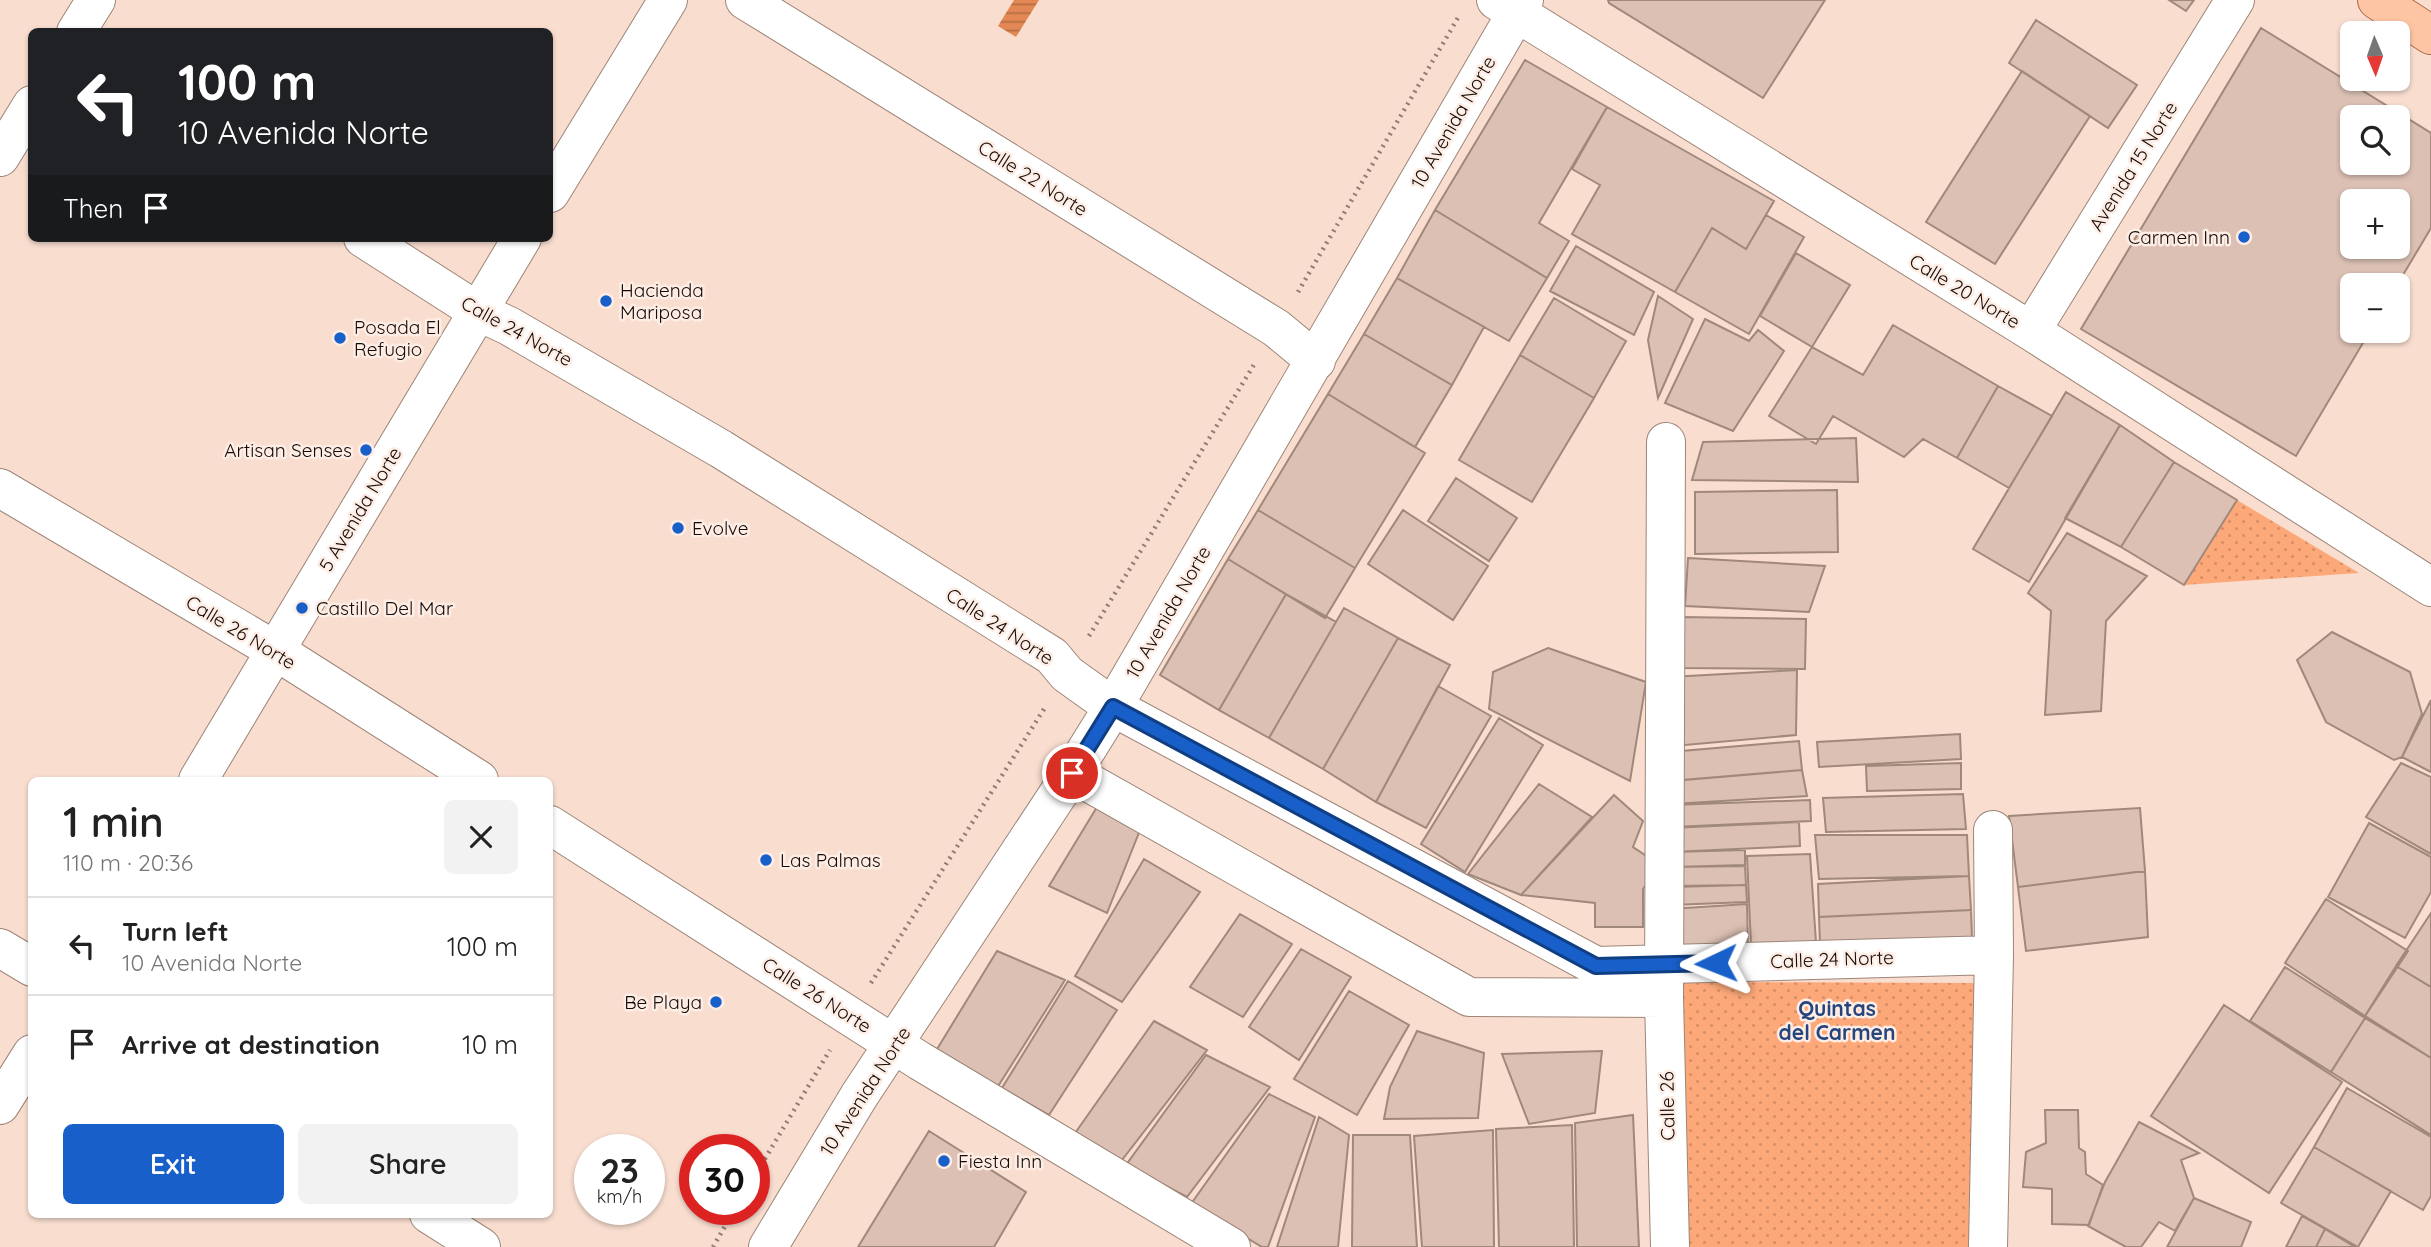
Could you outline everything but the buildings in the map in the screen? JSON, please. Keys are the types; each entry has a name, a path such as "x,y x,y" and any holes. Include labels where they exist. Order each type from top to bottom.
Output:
{"main road":[{"path":"2377,0 2431,35"}],"street":[{"path":"78,28 96,0"},
{"path":"553,188 668,0"},
{"name":"Calle 22 Norte","path":"745,0 1276,328 1316,361"},
{"name":"Avenida 15 Norte","path":"2031,331 2235,0"},
{"name":"Calle 20 Norte","path":"1500,6 2031,331 2431,587"},
{"name":"10 Avenida Norte","path":"768,1247 859,1096 1113,707 1316,361 1500,6"},
{"path":"0,157 28,112"},
{"name":"Calle 24 Norte","path":"369,242 477,311 509,326 721,449 1052,656 1067,674 1113,707 1596,966 1664,981"},
{"name":"5 Avenida Norte","path":"200,777 520,242"},
{"name":"Calle 26","path":"1666,442 1664,981 1670,1247"},
{"name":"Calle 26 Norte","path":"0,488 276,651 475,777"},
{"name":"Calle 24 Norte","path":"1072,773 1469,998 1994,955"},
{"name":"Calle 26 Norte","path":"553,827 894,1044 1231,1247"},
{"path":"1988,1247 1994,955 1993,831"},
{"path":"0,948 28,965"},
{"path":"0,1105 28,1060"},
{"path":"435,1218 481,1247"}],"path":[{"path":"770,1150 851,1016 1067,674 1276,328 1500,6"},
{"path":"713,1247 726,1225"}],"shaded area":[{"path":"1014,0 1039,0 1016,37 998,26"},
{"path":"2237,500 2359,573 2184,585"},
{"path":"1683,982 1978,983 1974,1247 1687,1247"}],"place":[{"name":"Carmen Inn","path":"2244,237"},
{"name":"Hacienda Mariposa","path":"606,301"},
{"name":"Posada El Refugio","path":"340,338"},
{"name":"Artisan Senses","path":"366,450"},
{"name":"Evolve","path":"678,528"},
{"name":"Castillo Del Mar","path":"302,608"},
{"name":"Las Palmas","path":"766,860"},
{"name":"Be Playa","path":"716,1002"},
{"name":"Fiesta Inn","path":"944,1161"}],"district":[{"name":"Quintas del Carmen","path":"1837,1020"}],"route":[{"path":"1072,773 1113,707 1596,966 1716,963"}]}
